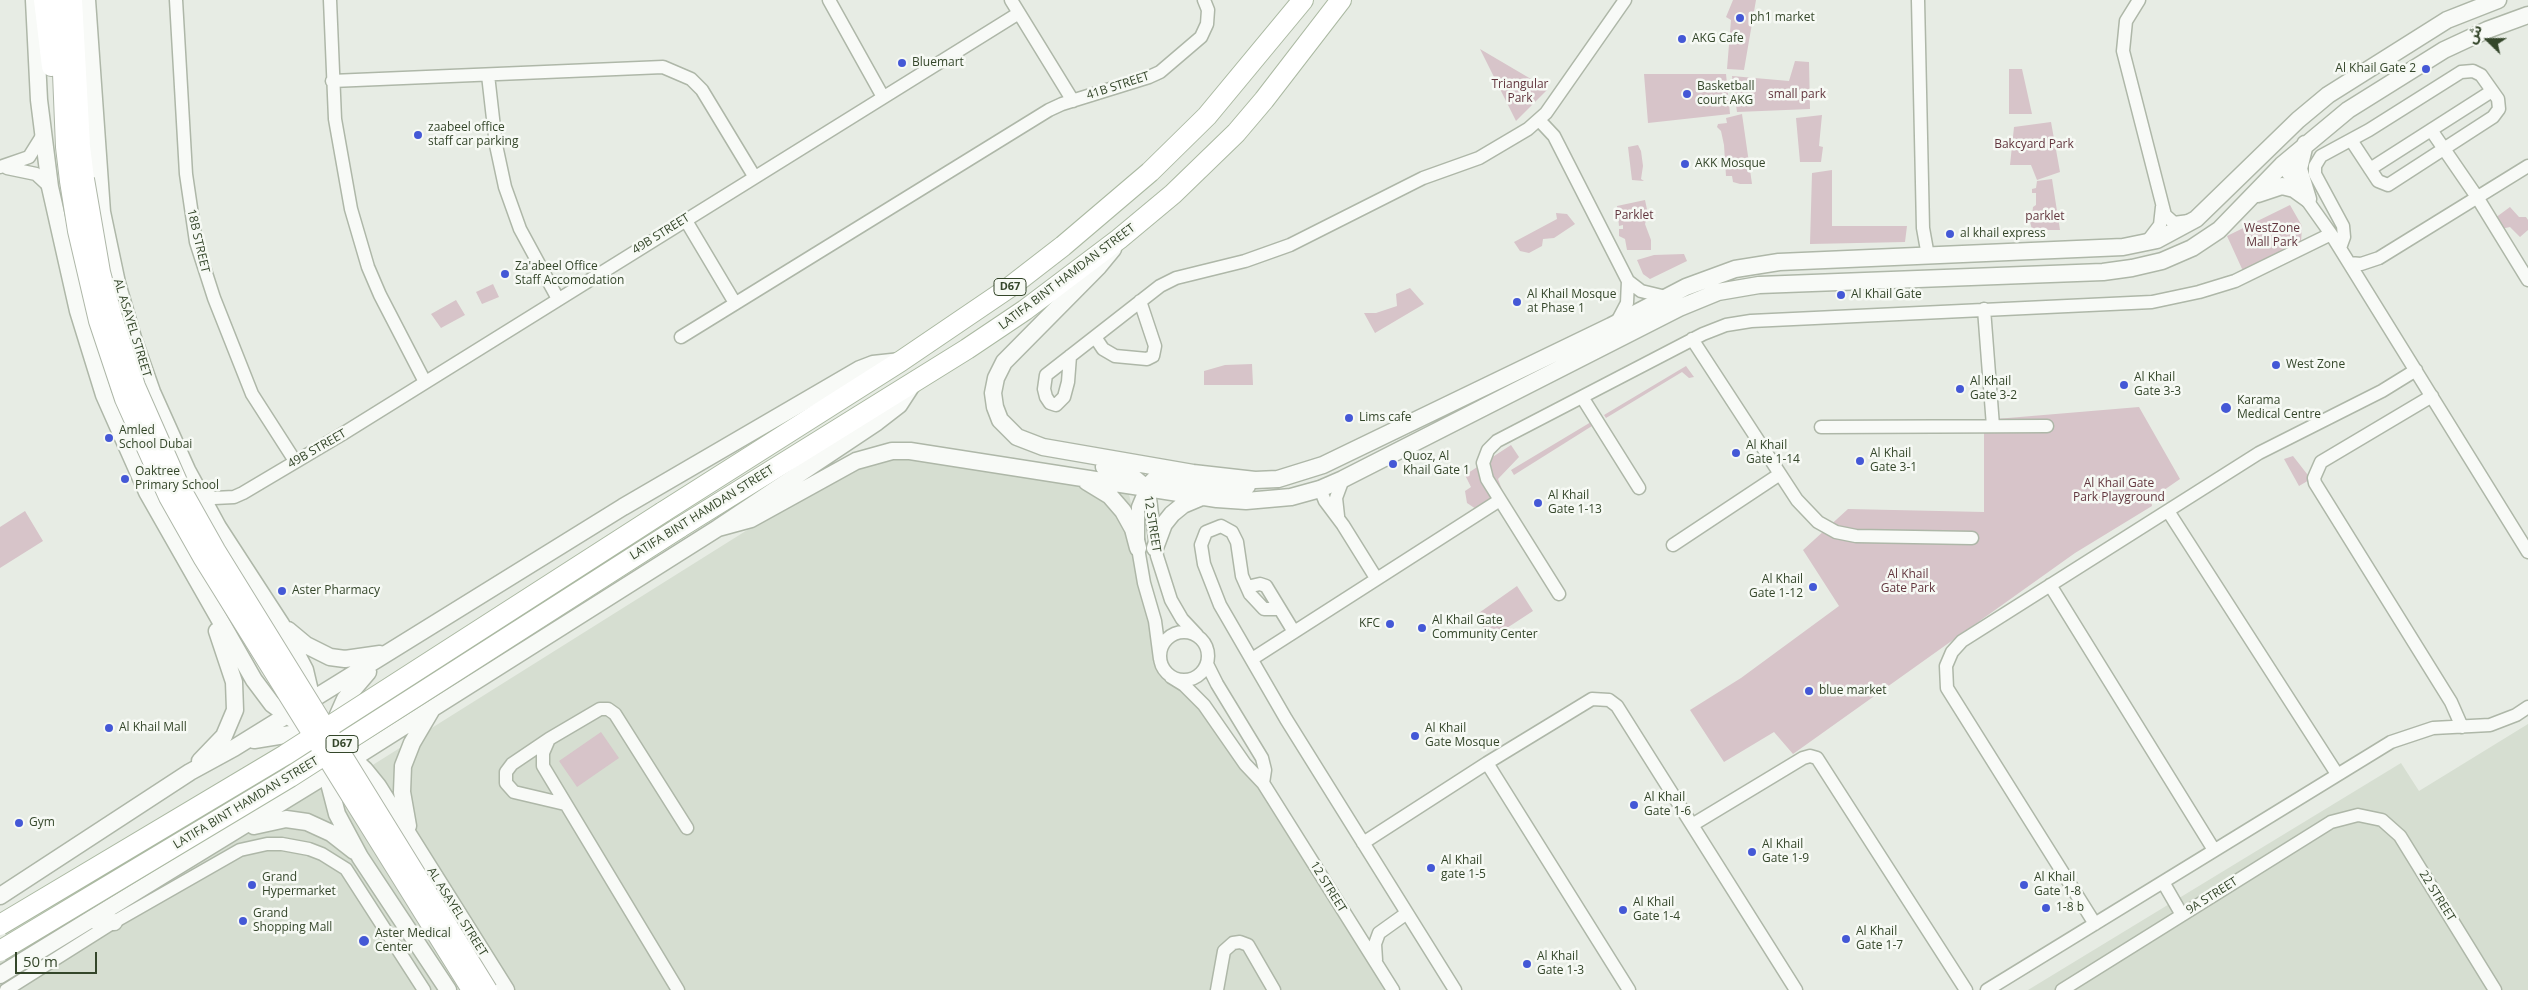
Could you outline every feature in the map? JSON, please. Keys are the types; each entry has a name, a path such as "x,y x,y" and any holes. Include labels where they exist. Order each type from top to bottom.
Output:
{"main road":[{"path":"44,0 52,78 63,114 77,180 113,316 136,386 176,478 226,566 488,990"},
{"path":"59,0 63,114"},
{"path":"73,0 80,122 76,231 101,330 124,399 168,497 208,567 471,990"},
{"name":"LATIFA BINT HAMDAN STREET","path":"0,925 285,755 901,361 1037,267 1150,172 1233,87 1303,0"},
{"name":"LATIFA BINT HAMDAN STREET","path":"0,950 290,777 826,435 912,385 1012,319 1120,239 1173,194 1236,133 1264,100 1341,0"}],"street":[{"path":"34,0 36,49 50,187 78,311 104,395 147,492 214,611 220,639 234,682 235,710 224,736 190,772"},
{"name":"AL ASAYEL STREET","path":"87,0 102,212 125,310 142,365 163,418 197,489 218,527 281,624"},
{"name":"18B STREET","path":"176,0 186,174 196,242 214,298 252,394 295,461"},
{"path":"330,0 332,81 338,145 349,203 359,238 384,304 425,382"},
{"path":"829,0 883,97"},
{"path":"1011,0 1073,101"},
{"name":"41B STREET","path":"681,337 1049,110 1149,78 1171,64 1201,37 1207,24 1208,10 1204,0"},
{"path":"1070,356 1160,286 1176,278 1245,261 1290,245 1423,178 1479,158 1539,120 1625,0"},
{"path":"1870,280 1914,271 1921,266 1928,256 1923,228 1918,0"},
{"path":"2138,0 2126,22 2123,51 2162,207 2167,218 2174,223 2196,219"},
{"path":"1005,427 1022,440 1043,447 1193,473 1255,480 1300,474 1353,451 1702,280 1752,266 1779,262 2123,247 2146,244 2171,235 2196,219 2321,101 2358,75 2446,20 2498,0"},
{"name":"49B STREET","path":"197,489 214,498 234,497 344,433 754,176 1019,13"},
{"path":"718,528 751,519 856,461 892,451 910,451 1232,501 1291,497 1320,489 1343,479 1705,297 1752,286 2102,272 2146,265 2177,255 2206,240 2231,219 2282,165 2348,110 2423,62 2487,30 2528,15"},
{"path":"332,81 648,67 678,72 691,79 702,90 754,176"},
{"path":"2340,248 2344,237 2343,226 2317,178 2315,166 2321,156 2351,140 2461,72 2469,70 2477,72 2492,91 2499,104 2496,113 2388,185 2380,184 2351,140"},
{"path":"488,75 496,145 504,187 520,229 558,298"},
{"path":"2370,170 2492,91"},
{"path":"1539,120 1554,136 1628,281 1627,303 1618,322"},
{"path":"2431,130 2477,197 2528,280"},
{"path":"0,167 29,157 44,133"},
{"path":"2284,134 2279,149 2282,165 2308,199 2340,248 2528,552"},
{"path":"2305,144 2299,169 2308,199"},
{"path":"2349,263 2361,264 2379,258 2528,166"},
{"path":"0,167 30,171 42,177 50,187"},
{"path":"2253,196 2270,188 2282,186 2299,192 2308,199"},
{"path":"2146,244 2160,225 2162,207"},
{"path":"685,219 735,303"},
{"path":"1909,256 1918,242 1923,228"},
{"path":"1560,594 1486,479 1484,469 1485,456 1492,445 1692,339 1721,327 1750,321 1984,309 2124,305 2181,296 2222,285 2252,274 2331,234"},
{"path":"1120,239 1099,266 1009,355 1000,368 994,384 993,400 997,414 1013,443 1028,453 1122,471 1135,477 1146,488"},
{"path":"1628,281 1649,294 1666,297"},
{"path":"1095,338 1103,349 1115,356 1146,359 1152,356 1155,346 1140,302"},
{"path":"1984,309 1993,426"},
{"path":"1692,339 1797,500 1810,516 1836,532 1856,536 1972,538"},
{"path":"0,896 190,772 234,748 623,507 848,376 873,364 901,361"},
{"path":"2095,924 1947,688 1945,681 1948,658 1956,646 2276,443 2382,391 2416,370"},
{"path":"0,975 354,758 718,528 878,422 899,405 912,385"},
{"path":"2432,396 2321,462 2314,478 2315,483 2451,702 2462,727"},
{"path":"1582,397 1639,488"},
{"path":"1821,427 2046,426"},
{"path":"1353,451 1324,471 1320,489 1325,501 1339,518 1376,578"},
{"path":"1673,545 1780,474"},
{"path":"1074,477 1093,484 1110,496 1128,520 1138,548"},
{"path":"1146,488 1154,480 1161,479 1230,488 1243,487 1255,480"},
{"path":"1339,518 1336,498 1343,479"},
{"name":"12 STREET","path":"1146,488 1138,507 1138,548 1144,583 1155,621 1160,659"},
{"name":"12 STREET","path":"1146,488 1150,498 1155,548 1171,600 1182,619 1197,635"},
{"path":"1155,548 1164,524 1172,514 1189,502 1202,497"},
{"path":"1252,659 1500,500"},
{"path":"2168,511 2337,774"},
{"path":"1280,608 1268,610 1260,607 1247,587 1239,565 1236,536 1225,527 1209,530 1203,536 1201,545 1207,573 1220,605 1286,719 1455,990"},
{"path":"1247,587 1260,584 1266,586 1294,632"},
{"path":"2050,585 2214,850"},
{"name":"AL ASAYEL STREET","path":"214,611 262,694 286,715 312,730 331,736 372,777 506,990"},
{"path":"281,624 306,645 330,657 358,658 387,653"},
{"path":"235,832 242,821 278,797 293,782 304,762 312,730 312,699 304,670 281,624"},
{"path":"1186,632 1197,635 1204,643 1208,653 1207,664 1196,677 1188,680 1171,677 1164,669 1160,659 1161,648 1167,639 1176,633 1186,632"},
{"path":"387,653 355,685 345,699 331,736 328,773 337,814 360,857 448,990"},
{"name":"12 STREET","path":"1207,664 1262,758 1265,770 1263,783"},
{"name":"12 STREET","path":"1171,677 1189,689 1204,705 1241,759 1263,783 1393,990"},
{"path":"1363,843 1487,763 1592,699 1604,698 1617,706 1796,990"},
{"path":"331,736 432,707"},
{"path":"409,834 402,792 403,766 412,743 429,716 432,707"},
{"path":"1987,990 2337,774 2404,736 2432,728 2490,725 2528,708"},
{"path":"565,804 518,794 510,790 506,782 506,772 516,761 600,709 612,710 687,828"},
{"path":"234,748 270,736 312,730"},
{"path":"549,740 543,754 543,766 678,990"},
{"path":"1692,825 1806,757 1814,756 1820,760 1966,990"},
{"path":"516,761 543,766"},
{"path":"1487,763 1628,990"},
{"name":"9A STREET","path":"2062,990 2331,822 2349,816 2367,815"},
{"name":"22 STREET","path":"2367,815 2389,825 2400,836 2495,990"},
{"path":"235,832 274,820 298,820 331,833 360,857"},
{"path":"6,990 114,922 240,850 268,844 296,846 322,854 346,869 424,990"},
{"path":"2163,882 2182,915"},
{"path":"1376,964 1375,944 1377,936 1407,914"},
{"path":"91,920 114,922"},
{"path":"1217,990 1224,951 1233,943 1240,942 1248,945 1274,990"}],"shaded area":[{"path":"878,448 1128,490 1169,671 1335,886 1397,990 0,990 0,943 321,746 344,783"},
{"path":"2528,724 2528,990 2028,990 2401,763 2419,791"}],"green space":[{"path":"1733,0 1756,0 1744,70 1727,69 1731,20 1726,17"},
{"name":"Triangular Park","path":"1480,49 1548,89 1516,121"},
{"name":"small park","path":"1795,61 1809,62 1810,109 1737,112 1732,76 1789,81"},
{"path":"2009,69 2022,69 2032,114 2009,114"},
{"name":"Basketball court AKG","path":"1644,74 1726,74 1730,114 1648,123"},
{"path":"1742,114 1752,184 1733,182 1732,176 1726,176 1724,145 1721,131 1717,127 1718,124 1727,123 1726,118"},
{"path":"1822,115 1819,146 1823,147 1821,162 1800,162 1796,118"},
{"name":"Bakcyard Park","path":"2051,122 2060,172 2037,180 2031,165 2010,165 2014,127"},
{"name":"parklet","path":"1638,145 1641,151 1643,166 1641,179 1644,181 1632,180 1628,147"},
{"path":"1832,170 1832,226 1907,226 1905,242 1810,244 1812,173"},
{"name":"parklet","path":"2052,179 2060,230 2032,230 2029,217 2032,216 2033,207 2036,205 2036,193 2032,193 2032,189 2036,188 2037,181"},
{"name":"Parklet","path":"1645,200 1648,214 1645,224 1651,240 1651,250 1627,250 1625,239 1619,236 1619,229 1623,229 1623,225 1619,226 1617,206"},
{"name":"WestZone Mall Park","path":"2290,205 2302,226 2301,243 2243,271 2227,236"},
{"path":"2510,207 2519,217 2526,217 2528,220 2528,230 2520,237 2510,227 2501,229 2495,218"},
{"path":"1556,213 1567,214 1575,224 1554,238 1543,239 1542,246 1529,253 1520,251 1514,242 1557,219"},
{"name":"Parklet","path":"1684,254 1687,261 1650,279 1643,274 1637,260 1654,255"},
{"path":"493,284 499,297 482,304 476,292"},
{"path":"1410,288 1424,304 1375,333 1364,313 1376,313 1397,306 1396,294"},
{"path":"456,300 465,315 441,328 431,314"},
{"path":"1252,364 1253,385 1204,385 1204,371 1225,365"},
{"path":"1686,366 1694,377 1689,378 1682,372 1606,418 1604,415"},
{"name":"Al Khail Gate Park","path":"2139,407 2180,479 2151,499 2152,506 2075,553 1793,754 1774,732 1724,762 1690,710 1741,678 1839,606 1803,550 1848,509 1984,512 1984,420"},
{"path":"1591,422 1592,426 1514,475 1511,470"},
{"path":"1511,445 1519,457 1498,479 1504,495 1479,511 1467,503 1465,491 1471,487 1465,475"},
{"path":"2293,456 2311,479 2299,486 2284,459"},
{"path":"25,511 43,541 0,568 0,527"},
{"path":"1517,586 1533,611 1490,639 1476,615"},
{"path":"601,732 619,758 577,787 559,761"}],"place":[{"name":"ph1 market","path":"1740,18"},
{"name":"AKG Cafe","path":"1682,39"},
{"name":"Bluemart","path":"902,63"},
{"name":"Al Khail Gate 2","path":"2426,69"},
{"name":"Basketball court AKG","path":"1687,94"},
{"name":"zaabeel office staff car parking","path":"418,135"},
{"name":"AKK Mosque","path":"1685,164"},
{"name":"al khail express","path":"1950,234"},
{"name":"Za'abeel Office Staff Accomodation","path":"505,274"},
{"name":"Al Khail Gate","path":"1841,295"},
{"name":"Al Khail Mosque at Phase 1","path":"1517,302"},
{"name":"West Zone","path":"2276,365"},
{"name":"Al Khail Gate 3-3","path":"2124,385"},
{"name":"Al Khail Gate 3-2","path":"1960,389"},
{"name":"Karama Medical Centre","path":"2226,408"},
{"name":"Lims cafe","path":"1349,418"},
{"name":"Amled School Dubai","path":"109,438"},
{"name":"Al Khail Gate 1-14","path":"1736,453"},
{"name":"Al Khail Gate 3-1","path":"1860,461"},
{"name":"Quoz, Al Khail Gate 1","path":"1393,464"},
{"name":"Oaktree Primary School","path":"125,479"},
{"name":"Al Khail Gate 1-13","path":"1538,503"},
{"name":"Al Khail Gate 1-12","path":"1813,587"},
{"name":"Aster Pharmacy","path":"282,591"},
{"name":"KFC","path":"1390,624"},
{"name":"Al Khail Gate Community Center","path":"1422,628"},
{"name":"blue market","path":"1809,691"},
{"name":"Al Khail Mall","path":"109,728"},
{"name":"Al Khail Gate Mosque","path":"1415,736"},
{"name":"Al Khail Gate 1-6","path":"1634,805"},
{"name":"Gym","path":"19,823"},
{"name":"Al Khail Gate 1-9","path":"1752,852"},
{"name":"Al Khail gate 1-5","path":"1431,868"},
{"name":"Grand Hypermarket","path":"252,885"},
{"name":"Al Khail Gate 1-8","path":"2024,885"},
{"name":"1-8 b","path":"2046,908"},
{"name":"Al Khail Gate 1-4","path":"1623,910"},
{"name":"Grand Shopping Mall","path":"243,921"},
{"name":"Al Khail Gate 1-7","path":"1846,939"},
{"name":"Aster Medical Center","path":"364,941"},
{"name":"Al Khail Gate 1-3","path":"1527,964"}],"park label":[{"name":"Al Khail Gate Park Playground","path":"2119,491"}]}
